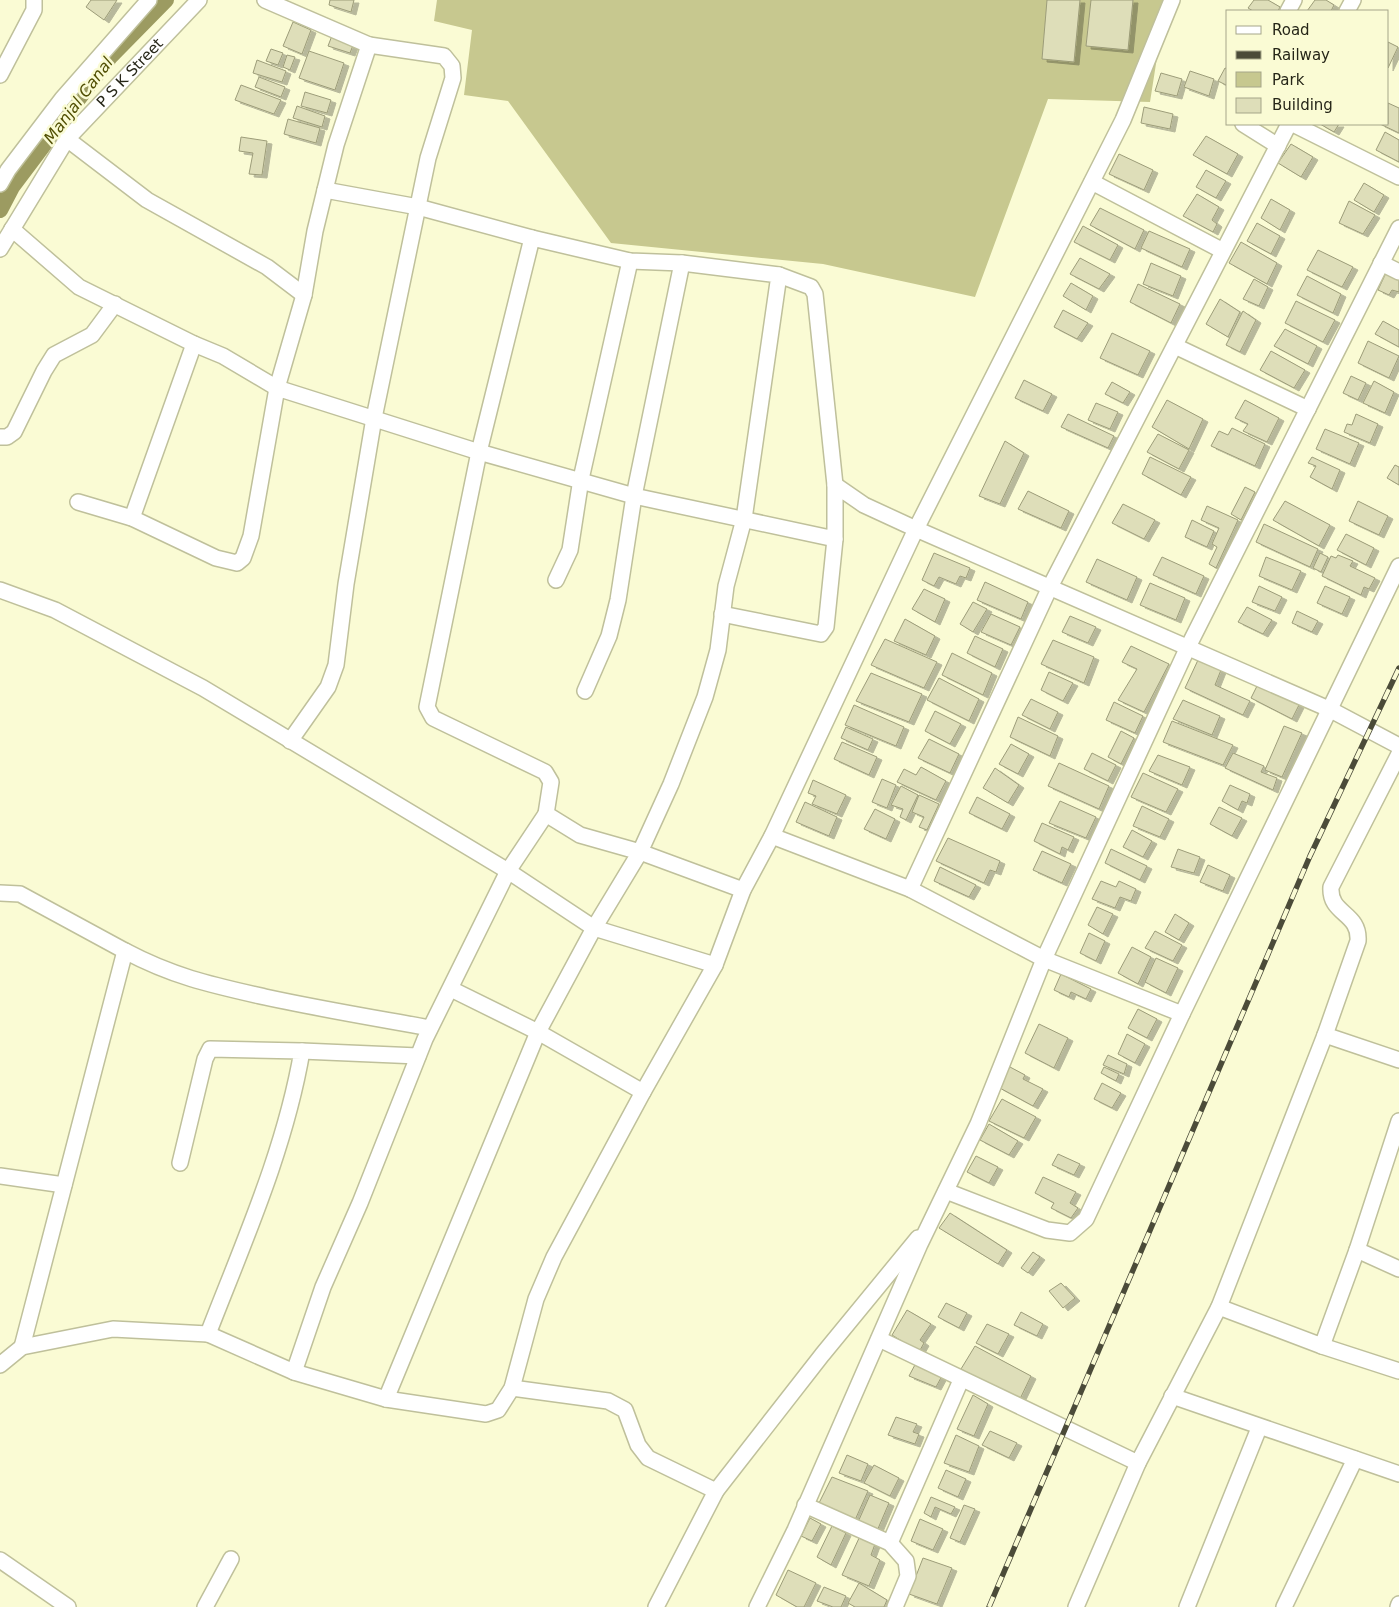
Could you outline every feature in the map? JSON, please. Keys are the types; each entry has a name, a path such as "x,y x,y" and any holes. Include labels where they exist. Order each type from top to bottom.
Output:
{"street":[{"path":"0,75 34,10 34,0"},
{"path":"0,184 8,170 62,99 149,0"},
{"name":"P S K Street","path":"0,249 67,139 199,0"},
{"path":"265,0 369,44 444,56 452,66 453,78 428,158 374,418 346,584 336,665 328,687 290,741"},
{"path":"0,1365 22,1347 113,1329 208,1334 294,1372 386,1399 486,1414 498,1410 512,1388 536,1299 554,1257 642,1092 715,965 743,890 772,836 916,529 1123,120 1172,0"},
{"path":"78,502 132,518 216,558 237,563 243,558 251,536 277,388 304,295 336,145 369,44"},
{"path":"1245,125 1278,146"},
{"path":"910,889 1050,588 1288,125"},
{"path":"1295,125 1399,177"},
{"path":"67,139 147,200 267,266 304,295"},
{"path":"1092,182 1224,251"},
{"path":"325,190 418,207 532,238 630,261 682,264 779,275 811,287 816,294 835,485 835,540 826,627 822,634 722,614"},
{"path":"757,1607 978,1124 1044,958 1187,649 1399,228"},
{"path":"12,229 79,287 194,344 223,356 277,388 479,452 581,479 634,496 835,540"},
{"path":"294,1372 323,1287 360,1203 430,1028 508,871 546,814 551,782 545,772 433,718 427,707 479,452 532,238"},
{"path":"556,580 570,550 581,479 630,261"},
{"path":"1382,263 1399,272"},
{"path":"585,691 609,636 618,600 634,496 682,264"},
{"path":"386,1399 538,1032 594,928 640,852 671,784 704,697 718,650 726,586 744,519 779,275"},
{"path":"0,437 7,437 14,432 54,355 92,335 115,304"},
{"path":"132,518 194,344"},
{"path":"1174,346 1308,409"},
{"path":"835,485 864,505 1187,649 1331,710 1399,746"},
{"path":"946,1191 1047,1230 1070,1233 1086,1219 1182,1014 1331,710 1399,566"},
{"path":"0,590 55,610 203,688 508,871 594,928 715,965"},
{"path":"1076,1607 1138,1463 1218,1307 1325,1035 1358,941 1359,930 1354,921 1333,904 1330,896 1331,886 1399,754"},
{"path":"546,814 580,835 640,852 743,890"},
{"path":"772,836 910,889 1044,958 1182,1014"},
{"path":"0,893 20,894 157,968 191,980 306,1005 430,1028"},
{"path":"22,1347 125,951"},
{"path":"451,989 538,1032 642,1092"},
{"path":"1325,1035 1399,1060"},
{"path":"180,1163 205,1059 210,1049 418,1056"},
{"path":"208,1334 275,1161 295,1093 302,1051"},
{"path":"1322,1346 1357,1250 1399,1121"},
{"path":"0,1176 64,1185"},
{"path":"656,1607 716,1491 822,1355 933,1219"},
{"path":"1357,1250 1399,1269"},
{"path":"1218,1307 1322,1346 1399,1371"},
{"path":"879,1339 961,1380 1138,1463"},
{"path":"890,1543 961,1380"},
{"path":"512,1388 608,1401 625,1410 638,1445 648,1458 716,1491"},
{"path":"1172,1396 1259,1428 1399,1474"},
{"path":"1187,1607 1259,1428"},
{"path":"1284,1607 1355,1459"},
{"path":"805,1505 890,1543 906,1562 908,1576 895,1607"},
{"path":"205,1607 230,1559"},
{"path":"0,1560 68,1607"}],"green space":[{"path":"437,0 1166,0 1150,102 1048,99 975,297 823,264 611,243 508,101 464,95 472,30 434,21"}],"building":[{"path":"91,0 117,0 104,20 86,7"},
{"path":"330,0 354,0 351,12 329,5"},
{"path":"1047,0 1080,0 1074,62 1042,59"},
{"path":"1091,0 1133,0 1128,50 1086,46"},
{"path":"1254,0 1268,0 1280,7 1278,10 1251,10 1248,8"},
{"path":"1315,0 1326,0 1334,5 1332,10 1308,10"},
{"path":"293,22 311,30 302,54 283,46"},
{"path":"333,33 355,40 350,53 328,46"},
{"path":"1389,42 1398,47 1389,66"},
{"path":"271,49 283,53 278,65 266,61"},
{"path":"309,51 344,63 335,90 299,78"},
{"path":"287,55 295,57 290,70 283,67"},
{"path":"257,60 286,71 282,82 253,73"},
{"path":"1225,68 1226,68 1226,85 1218,81"},
{"path":"1190,71 1214,79 1209,96 1184,87"},
{"path":"1161,73 1182,79 1177,96 1155,91"},
{"path":"259,77 285,87 281,97 255,87"},
{"path":"241,85 281,100 274,114 235,100"},
{"path":"305,92 331,100 327,113 301,106"},
{"path":"1389,103 1399,108 1399,133 1382,125 1389,125"},
{"path":"297,106 325,116 322,127 293,118"},
{"path":"1144,107 1173,114 1170,129 1141,123"},
{"path":"288,119 320,128 316,143 284,134"},
{"path":"1322,125 1338,125 1334,132"},
{"path":"1385,132 1399,140 1399,162 1376,150"},
{"path":"1206,136 1238,154 1227,174 1193,155"},
{"path":"241,137 267,141 262,175 249,174 253,153 239,151"},
{"path":"1291,144 1313,157 1301,177 1278,163"},
{"path":"1119,154 1153,170 1144,190 1109,174"},
{"path":"1206,170 1226,181 1216,198 1196,187"},
{"path":"1364,183 1384,195 1374,212 1354,200"},
{"path":"1197,194 1219,207 1212,220 1217,224 1213,232 1183,216"},
{"path":"1271,199 1290,210 1280,230 1261,218"},
{"path":"1349,201 1375,215 1363,234 1339,223"},
{"path":"1100,208 1144,230 1135,249 1090,225"},
{"path":"1257,223 1280,236 1271,254 1247,241"},
{"path":"1083,226 1118,245 1110,260 1074,242"},
{"path":"1149,231 1190,249 1182,267 1141,248"},
{"path":"1241,242 1277,263 1267,284 1229,263"},
{"path":"1318,250 1353,267 1342,287 1307,270"},
{"path":"1080,258 1110,274 1099,289 1070,274"},
{"path":"1151,263 1181,276 1173,296 1143,284"},
{"path":"1390,264 1399,268 1399,292 1392,290 1389,295 1378,290"},
{"path":"1307,276 1341,294 1333,313 1297,295"},
{"path":"1254,279 1268,287 1259,306 1243,299"},
{"path":"1071,283 1093,296 1086,310 1063,296"},
{"path":"1138,284 1180,304 1171,323 1130,302"},
{"path":"1220,299 1240,312 1228,337 1206,324"},
{"path":"1296,301 1335,320 1323,342 1285,323"},
{"path":"1063,310 1088,323 1077,339 1054,327"},
{"path":"1243,311 1256,320 1240,352 1226,345"},
{"path":"1383,321 1399,330 1399,347 1375,334"},
{"path":"1285,329 1317,346 1308,364 1274,346"},
{"path":"1112,333 1150,351 1138,375 1100,358"},
{"path":"1368,341 1399,356 1389,378 1358,363"},
{"path":"1271,351 1305,370 1294,388 1260,370"},
{"path":"1351,376 1366,383 1358,400 1343,393"},
{"path":"1024,380 1052,394 1043,411 1015,398"},
{"path":"1374,381 1394,392 1385,413 1363,403"},
{"path":"1112,382 1130,392 1123,403 1105,394"},
{"path":"1167,400 1203,419 1189,449 1152,427"},
{"path":"1245,400 1279,418 1267,442 1243,431 1248,424 1235,418"},
{"path":"1096,403 1118,412 1110,429 1088,420"},
{"path":"1068,414 1114,436 1108,448 1061,427"},
{"path":"1356,414 1378,424 1370,443 1344,432 1347,424 1352,425"},
{"path":"1232,428 1265,444 1255,466 1211,446 1219,431 1228,435"},
{"path":"1325,429 1359,443 1350,464 1316,449"},
{"path":"1158,434 1189,450 1179,469 1147,452"},
{"path":"1005,441 1024,453 1000,504 979,496"},
{"path":"1150,457 1191,477 1181,495 1142,474"},
{"path":"1312,457 1340,470 1332,489 1310,477 1316,466 1308,463"},
{"path":"1395,465 1399,467 1399,485 1387,478"},
{"path":"1245,487 1255,492 1241,520 1231,514"},
{"path":"1028,491 1069,511 1061,528 1018,509"},
{"path":"1285,501 1330,525 1319,546 1273,520"},
{"path":"1358,501 1388,516 1379,535 1349,521"},
{"path":"1123,504 1155,520 1144,539 1112,523"},
{"path":"1207,506 1238,520 1216,568 1209,564 1217,547 1212,544 1219,528 1201,520"},
{"path":"1192,520 1214,531 1207,547 1185,537"},
{"path":"1264,524 1318,549 1310,567 1256,542"},
{"path":"1346,534 1374,548 1366,565 1337,550"},
{"path":"934,553 970,568 966,578 960,576 956,584 939,577 934,586 922,580"},
{"path":"1320,553 1328,557 1321,572 1313,568"},
{"path":"1338,555 1353,561 1350,566 1375,578 1369,589 1364,587 1361,595 1322,576 1331,556 1336,558"},
{"path":"1162,557 1204,576 1196,594 1153,575"},
{"path":"1266,557 1301,571 1292,590 1259,576"},
{"path":"1097,559 1137,577 1127,600 1086,582"},
{"path":"985,582 1028,602 1021,619 977,600"},
{"path":"1150,583 1185,598 1176,620 1140,605"},
{"path":"1259,586 1282,597 1275,611 1252,602"},
{"path":"1325,586 1350,597 1342,614 1317,603"},
{"path":"924,589 945,599 935,622 912,609"},
{"path":"973,602 987,609 973,632 960,624"},
{"path":"1247,607 1272,620 1263,634 1238,622"},
{"path":"1297,611 1318,621 1312,632 1292,623"},
{"path":"991,614 1020,627 1011,645 981,632"},
{"path":"1070,616 1096,627 1088,643 1062,632"},
{"path":"905,619 935,636 926,655 894,641"},
{"path":"975,636 1003,649 995,667 967,653"},
{"path":"885,639 937,662 924,688 871,665"},
{"path":"1053,640 1094,657 1084,683 1041,664"},
{"path":"1131,646 1169,664 1144,712 1118,700 1137,669 1122,662"},
{"path":"952,653 992,673 983,695 942,675"},
{"path":"1198,660 1221,670 1215,685 1250,701 1243,715 1185,688"},
{"path":"1049,672 1073,683 1063,701 1041,690"},
{"path":"871,673 922,694 909,722 856,701"},
{"path":"939,678 979,699 969,721 927,700"},
{"path":"1258,684 1299,705 1292,719 1251,698"},
{"path":"1031,699 1058,712 1050,729 1022,715"},
{"path":"1183,700 1220,716 1212,735 1173,719"},
{"path":"1114,702 1143,716 1135,733 1106,720"},
{"path":"854,705 904,727 896,746 845,725"},
{"path":"935,711 961,724 950,744 925,731"},
{"path":"1018,717 1058,736 1050,756 1010,737"},
{"path":"1172,721 1233,745 1223,765 1163,742"},
{"path":"1284,726 1302,733 1282,777 1265,770"},
{"path":"846,727 873,739 868,750 841,738"},
{"path":"1121,731 1134,738 1121,764 1108,757"},
{"path":"929,739 959,754 950,773 918,758"},
{"path":"842,742 877,757 869,775 834,759"},
{"path":"1011,744 1029,754 1018,774 999,764"},
{"path":"1092,753 1116,765 1108,781 1084,769"},
{"path":"1233,753 1264,766 1261,772 1277,778 1273,790 1225,768"},
{"path":"1158,755 1190,767 1182,785 1149,771"},
{"path":"1059,763 1109,786 1099,809 1048,786"},
{"path":"921,767 946,781 936,800 897,782 904,769 916,775"},
{"path":"995,768 1019,785 1008,803 983,788"},
{"path":"1143,773 1178,789 1166,812 1131,797"},
{"path":"882,779 896,785 887,808 872,802"},
{"path":"813,780 846,795 837,814 812,804 816,796 808,793"},
{"path":"1230,785 1250,794 1247,803 1242,801 1238,810 1222,801"},
{"path":"901,786 918,795 906,820 900,817 903,809 891,805"},
{"path":"919,795 939,804 927,830 919,827 924,817 912,812"},
{"path":"977,797 1010,814 1002,829 969,813"},
{"path":"1060,801 1096,817 1086,838 1049,823"},
{"path":"805,802 837,817 829,836 796,822"},
{"path":"1142,806 1169,819 1160,837 1133,826"},
{"path":"1219,807 1242,818 1232,836 1210,824"},
{"path":"875,809 895,819 886,839 864,829"},
{"path":"1042,823 1074,837 1068,850 1062,847 1060,854 1034,841"},
{"path":"1132,830 1152,841 1143,857 1123,847"},
{"path":"948,838 1000,861 996,872 990,870 984,883 936,861"},
{"path":"1111,849 1147,866 1140,880 1105,863"},
{"path":"1178,849 1200,857 1194,873 1171,867"},
{"path":"1042,851 1071,864 1062,883 1033,870"},
{"path":"1208,865 1230,875 1223,891 1200,882"},
{"path":"940,867 976,885 969,897 934,881"},
{"path":"1101,881 1116,887 1119,881 1136,889 1131,901 1120,897 1115,908 1092,899"},
{"path":"1097,907 1113,914 1103,934 1088,925"},
{"path":"1175,914 1189,923 1179,940 1165,932"},
{"path":"1155,931 1182,945 1173,961 1145,948"},
{"path":"1089,933 1105,941 1096,961 1080,953"},
{"path":"1132,947 1151,957 1138,984 1118,973"},
{"path":"1156,958 1178,968 1166,993 1145,982"},
{"path":"1061,974 1091,989 1086,999 1071,992 1069,997 1054,990"},
{"path":"1138,1009 1157,1019 1147,1038 1128,1028"},
{"path":"1039,1024 1068,1038 1054,1068 1025,1053"},
{"path":"1127,1034 1145,1044 1135,1063 1118,1054"},
{"path":"1108,1055 1127,1064 1124,1074 1103,1065"},
{"path":"1010,1067 1025,1075 1023,1079 1043,1089 1033,1106 998,1087"},
{"path":"1104,1067 1119,1074 1116,1081 1101,1073"},
{"path":"1102,1083 1121,1093 1112,1108 1094,1099"},
{"path":"1002,1099 1036,1117 1024,1138 989,1121"},
{"path":"989,1124 1018,1141 1009,1155 980,1140"},
{"path":"1058,1154 1080,1164 1074,1175 1052,1165"},
{"path":"976,1156 998,1167 989,1183 967,1172"},
{"path":"1043,1177 1076,1192 1070,1203 1078,1208 1071,1218 1051,1208 1054,1203 1035,1193"},
{"path":"950,1213 1007,1250 998,1264 939,1228"},
{"path":"1033,1252 1040,1257 1028,1273 1021,1268"},
{"path":"1061,1283 1075,1298 1063,1308 1049,1291"},
{"path":"946,1303 967,1313 959,1328 938,1317"},
{"path":"907,1310 931,1324 920,1340 924,1343 919,1352 892,1335"},
{"path":"1021,1312 1043,1324 1037,1336 1014,1325"},
{"path":"987,1324 1009,1334 998,1354 976,1343"},
{"path":"975,1346 1031,1376 1019,1401 961,1369"},
{"path":"917,1361 943,1374 936,1387 909,1376"},
{"path":"973,1395 988,1404 974,1436 957,1429"},
{"path":"896,1417 917,1424 913,1432 919,1434 915,1444 888,1435"},
{"path":"990,1431 1017,1443 1009,1458 982,1445"},
{"path":"956,1435 979,1446 969,1472 944,1463"},
{"path":"847,1455 868,1464 861,1481 839,1473"},
{"path":"874,1465 899,1478 890,1496 864,1483"},
{"path":"946,1470 966,1479 958,1497 938,1488"},
{"path":"832,1477 868,1491 855,1520 818,1505"},
{"path":"870,1495 889,1503 877,1531 858,1522"},
{"path":"931,1497 955,1507 951,1514 935,1507 931,1517 924,1513"},
{"path":"964,1505 975,1509 960,1542 950,1538"},
{"path":"810,1518 821,1524 812,1541 801,1536"},
{"path":"920,1519 943,1529 933,1550 911,1541"},
{"path":"832,1526 846,1533 831,1565 817,1557"},
{"path":"860,1536 875,1544 871,1555 880,1560 869,1586 842,1575"},
{"path":"923,1558 952,1568 937,1604 909,1594"},
{"path":"788,1570 816,1583 804,1607 797,1607 776,1595"},
{"path":"859,1583 887,1600 884,1607 855,1607 848,1603"},
{"path":"824,1587 846,1596 841,1607 833,1607 817,1601"}],"waterway":[{"name":"Manjal Canal","path":"0,210 12,187 110,57 166,0"}],"railway":[{"path":"989,1607 1310,856 1399,668"}]}
